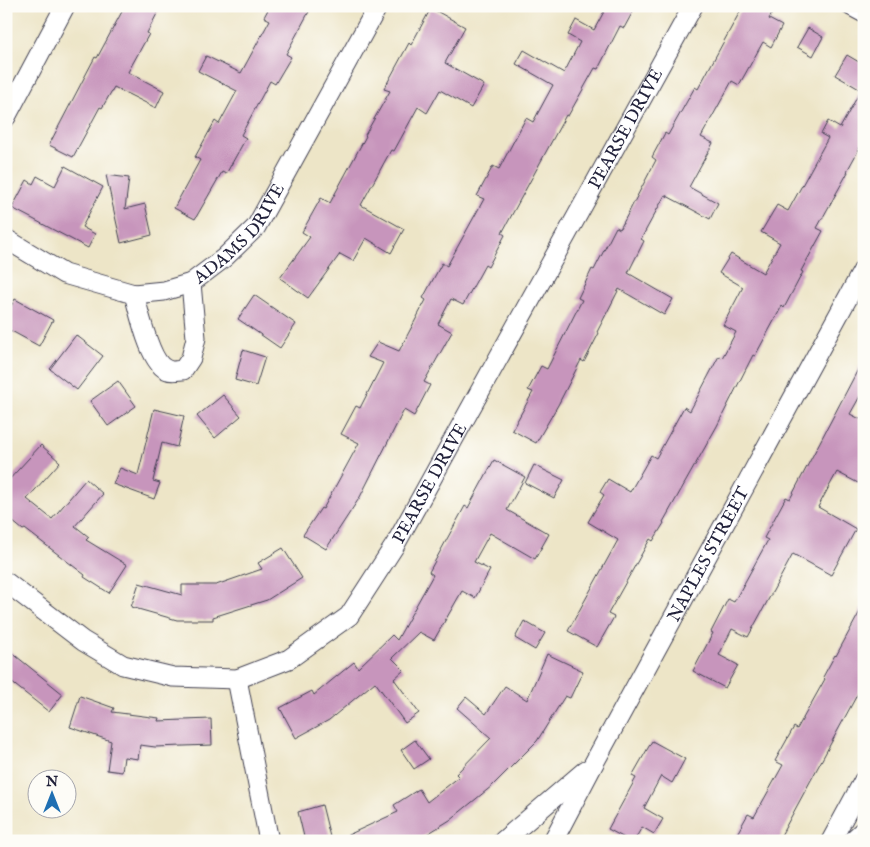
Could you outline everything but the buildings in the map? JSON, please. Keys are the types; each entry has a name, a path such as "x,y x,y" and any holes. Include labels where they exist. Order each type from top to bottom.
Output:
{"street":[{"path":"6,117 65,6"},
{"name":"ADAMS DRIVE","path":"6,239 64,274 134,294 164,291 191,283 224,258 256,227 378,6"},
{"name":"PEARSE DRIVE","path":"6,582 83,642 124,665 173,677 237,679 289,659 349,616 395,545 693,6"},
{"path":"851,6 864,13"},
{"name":"NAPLES STREET","path":"553,841 864,268"},
{"path":"134,294 150,349 159,365 168,371 183,370 191,358 196,338 191,283"},
{"path":"237,679 269,841"},
{"path":"503,841 594,763"},
{"path":"831,841 864,780"},
{"path":"852,841 864,830"}]}
